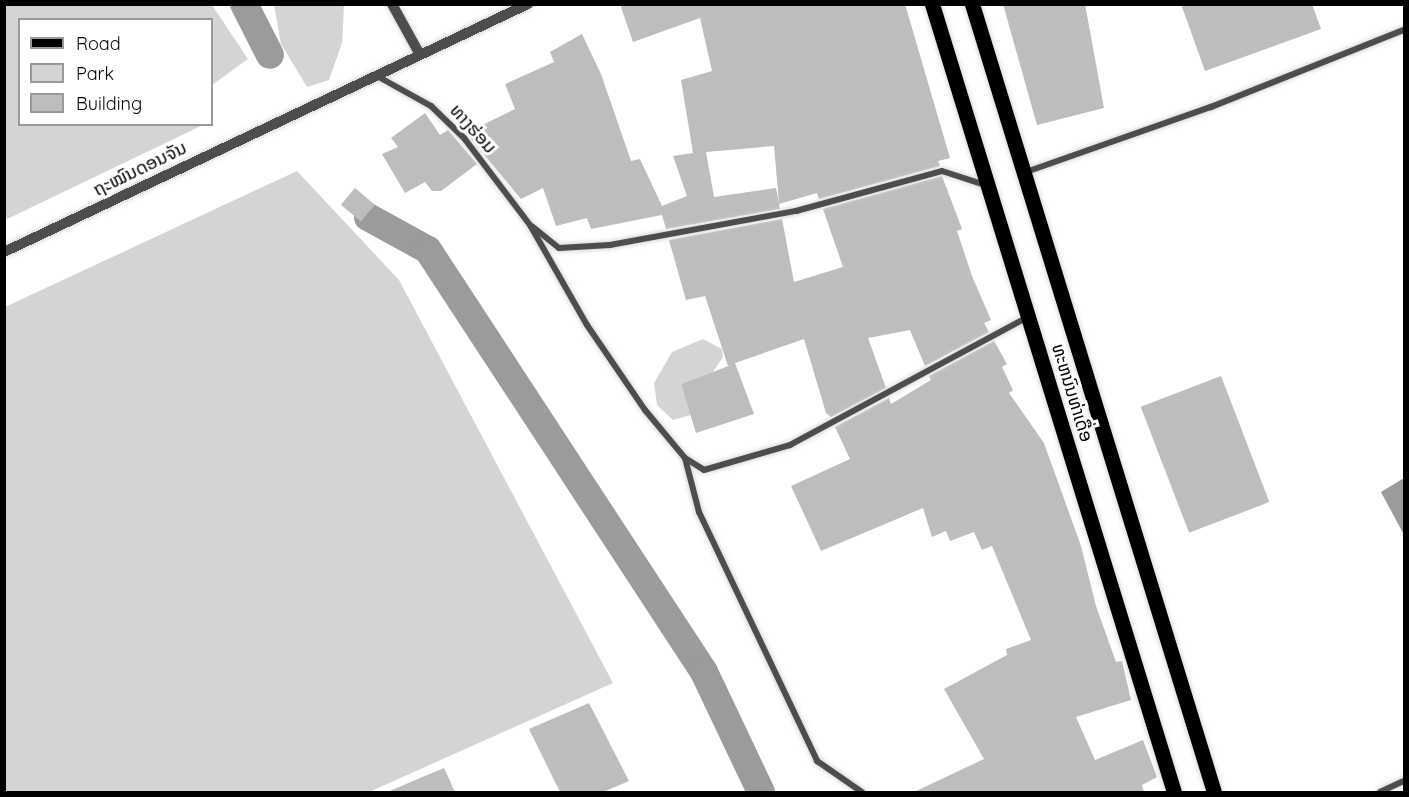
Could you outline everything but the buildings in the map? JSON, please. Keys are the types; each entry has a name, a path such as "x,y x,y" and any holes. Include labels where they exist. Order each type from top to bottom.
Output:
{"main road":[{"name":"ທະຫນົນທ່າເດື່ອ","path":"932,4 1174,792"},
{"name":"ທະຫນົນທ່າເດື່ອ","path":"972,4 1026,172 1214,792"}],"street":[{"path":"392,4 419,53"},
{"name":"ຖະໝົນດອນຈັນ","path":"4,252 419,53 528,4"},
{"path":"1026,172 1211,107 1404,30"},
{"name":"ທາງຮ່ອມ","path":"375,75 431,106 448,122 530,225"},
{"path":"530,225 559,248 610,245 795,211 942,171 987,186"},
{"path":"530,225 587,325 645,410 685,458 705,470 790,445 1029,317"},
{"path":"685,458 699,512 817,761 862,792"},
{"path":"1380,792 1404,781"}],"green space":[{"path":"5,4 212,5 248,59 213,84 213,18 18,18 18,126 201,126 5,220"},
{"path":"274,5 344,5 342,43 329,80 307,87 281,44"},
{"path":"297,171 399,280 613,683 369,792 5,792 5,307"},
{"path":"703,339 722,349 723,357 713,372 681,384 691,415 673,420 657,405 654,383 672,352"}],"shaded area":[{"path":"1404,478 1404,535 1381,492"}],"waterway":[{"path":"244,4 270,55"},
{"path":"368,217 428,250 704,672 761,792"}]}
